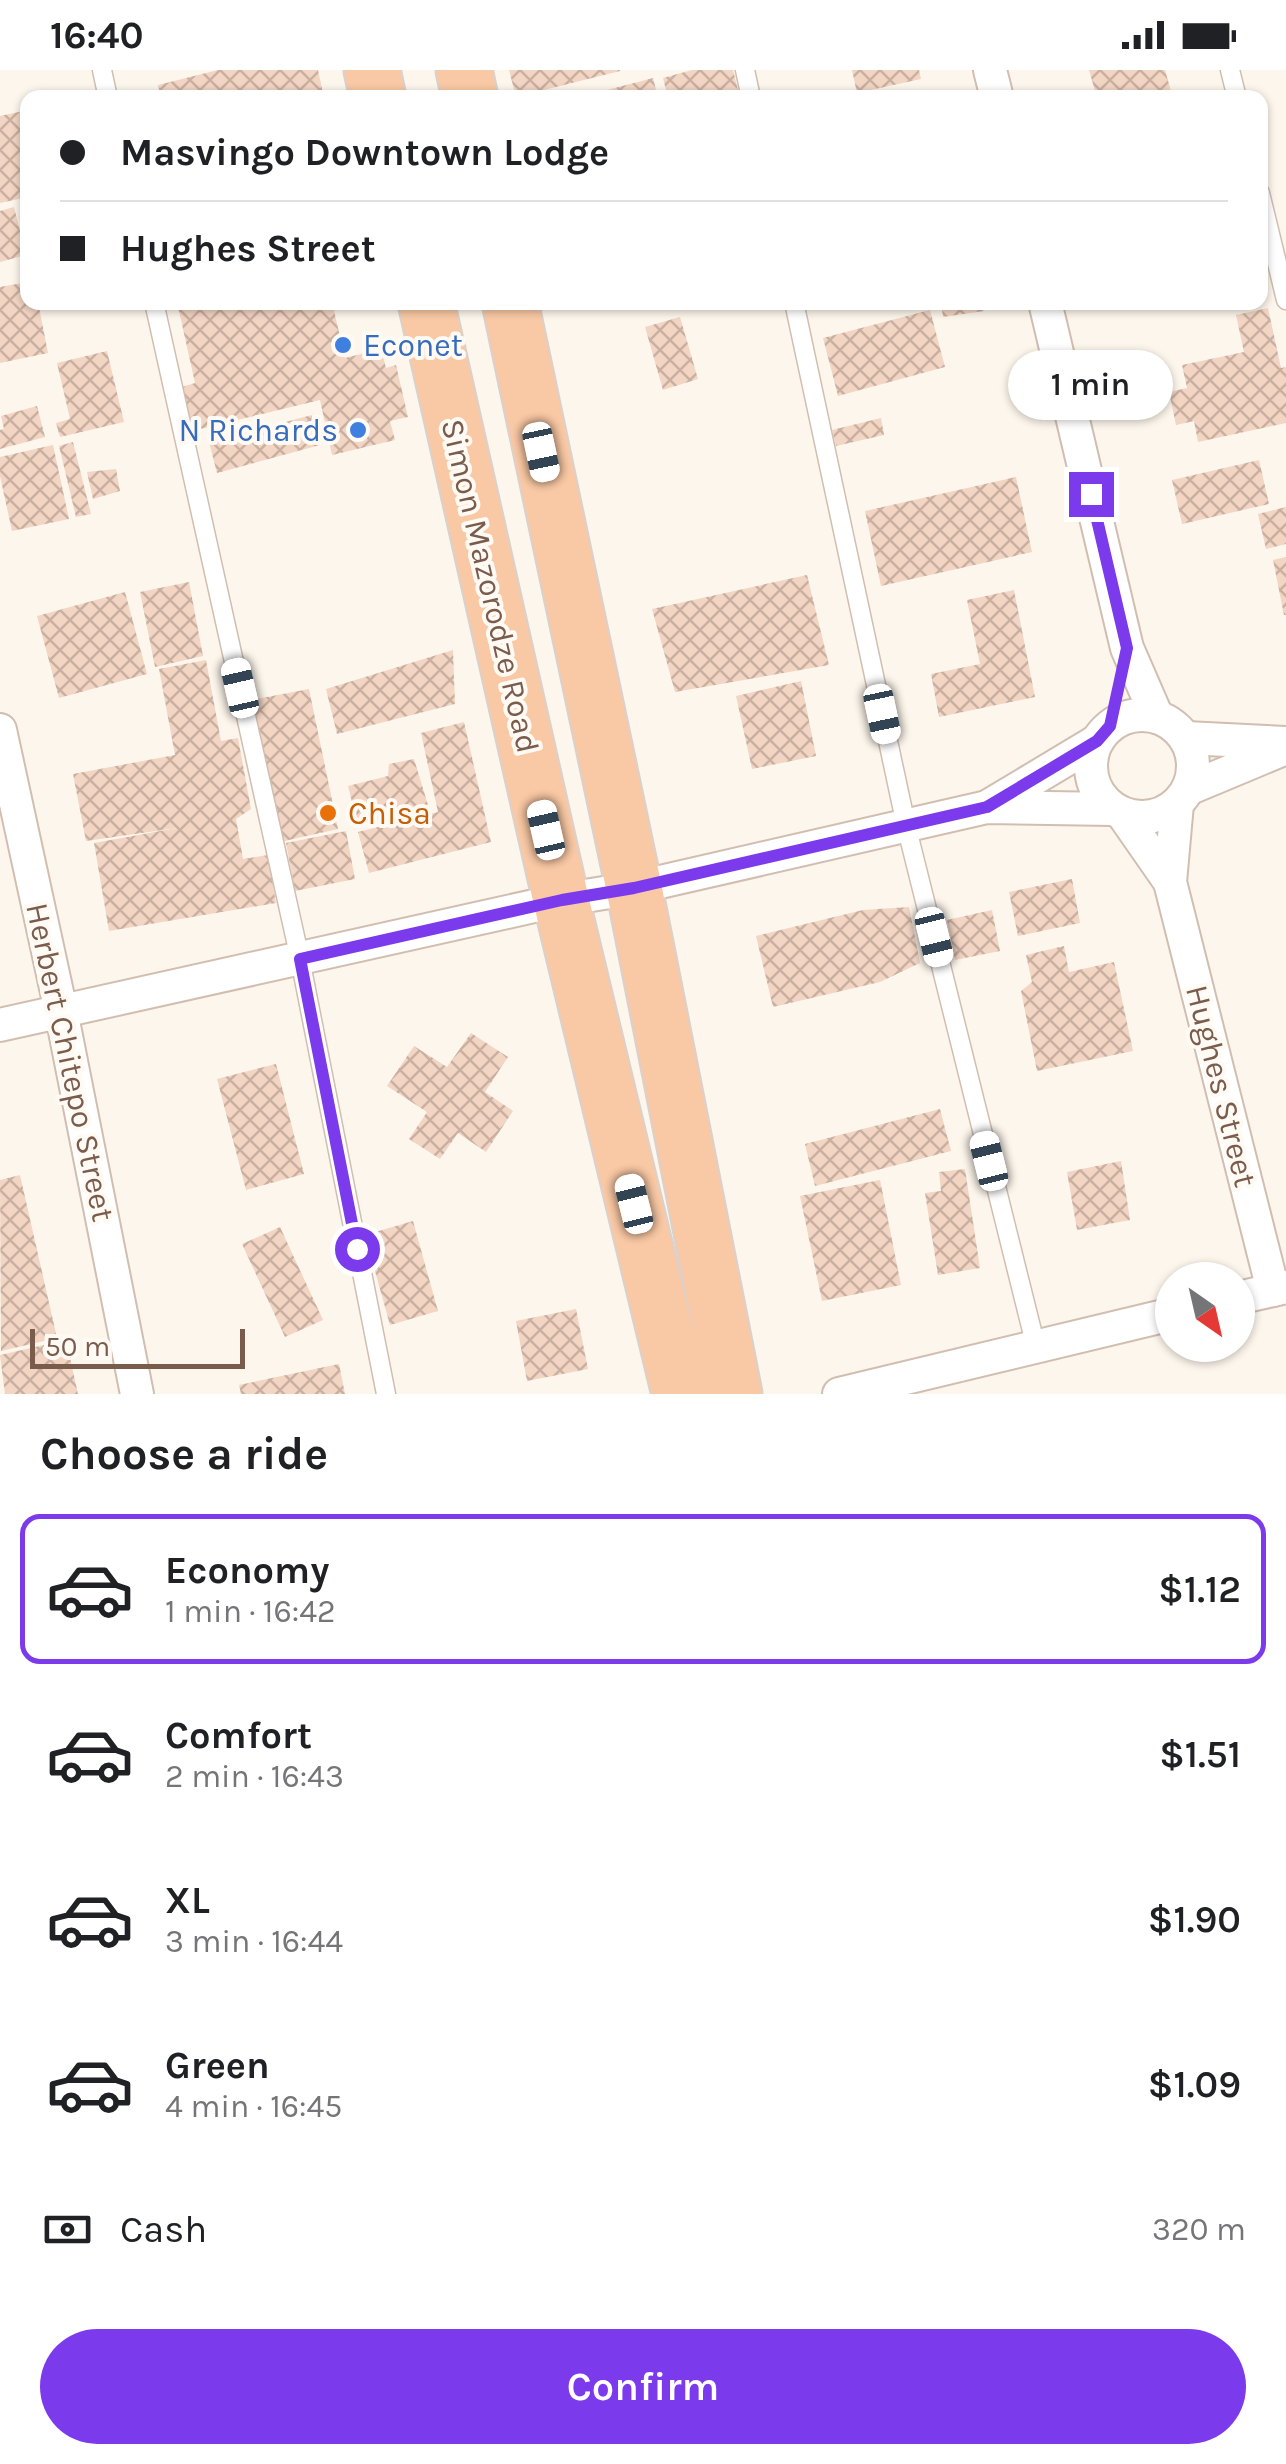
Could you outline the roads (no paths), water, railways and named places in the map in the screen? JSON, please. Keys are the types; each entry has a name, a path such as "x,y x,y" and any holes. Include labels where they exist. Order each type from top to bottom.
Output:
{"highway":[{"name":"Simon Mazorodze Road","path":"428,310 562,900 680,1394"},
{"path":"512,310 634,888 734,1394"},
{"path":"498,618 572,601"}],"street":[{"path":"1047,310 1127,648 1157,717"},
{"path":"1127,648 1090,769 1093,784 1170,882"},
{"path":"987,807 1124,718 1139,714 1157,717 1174,725 1186,738 1192,754 1193,772 1182,796 1170,882"},
{"name":"Herbert Chitepo Street","path":"0,730 137,1394"},
{"path":"1186,738 1286,745"},
{"path":"0,1025 987,807 1118,811 1144,818 1162,813 1182,796 1286,745"},
{"name":"Hughes Street","path":"1170,882 1280,1288"},
{"path":"1255,1294 1280,1288"},
{"path":"840,1394 1155,1318"}],"lane":[{"path":"1268,225 1286,300"},
{"path":"156,310 300,959 386,1394"},
{"path":"796,310 906,826 1036,1347"}],"place":[{"name":"Econet","path":"343,345"},
{"name":"N Richards","path":"358,430"},
{"name":"Chisa","path":"328,813"}]}
